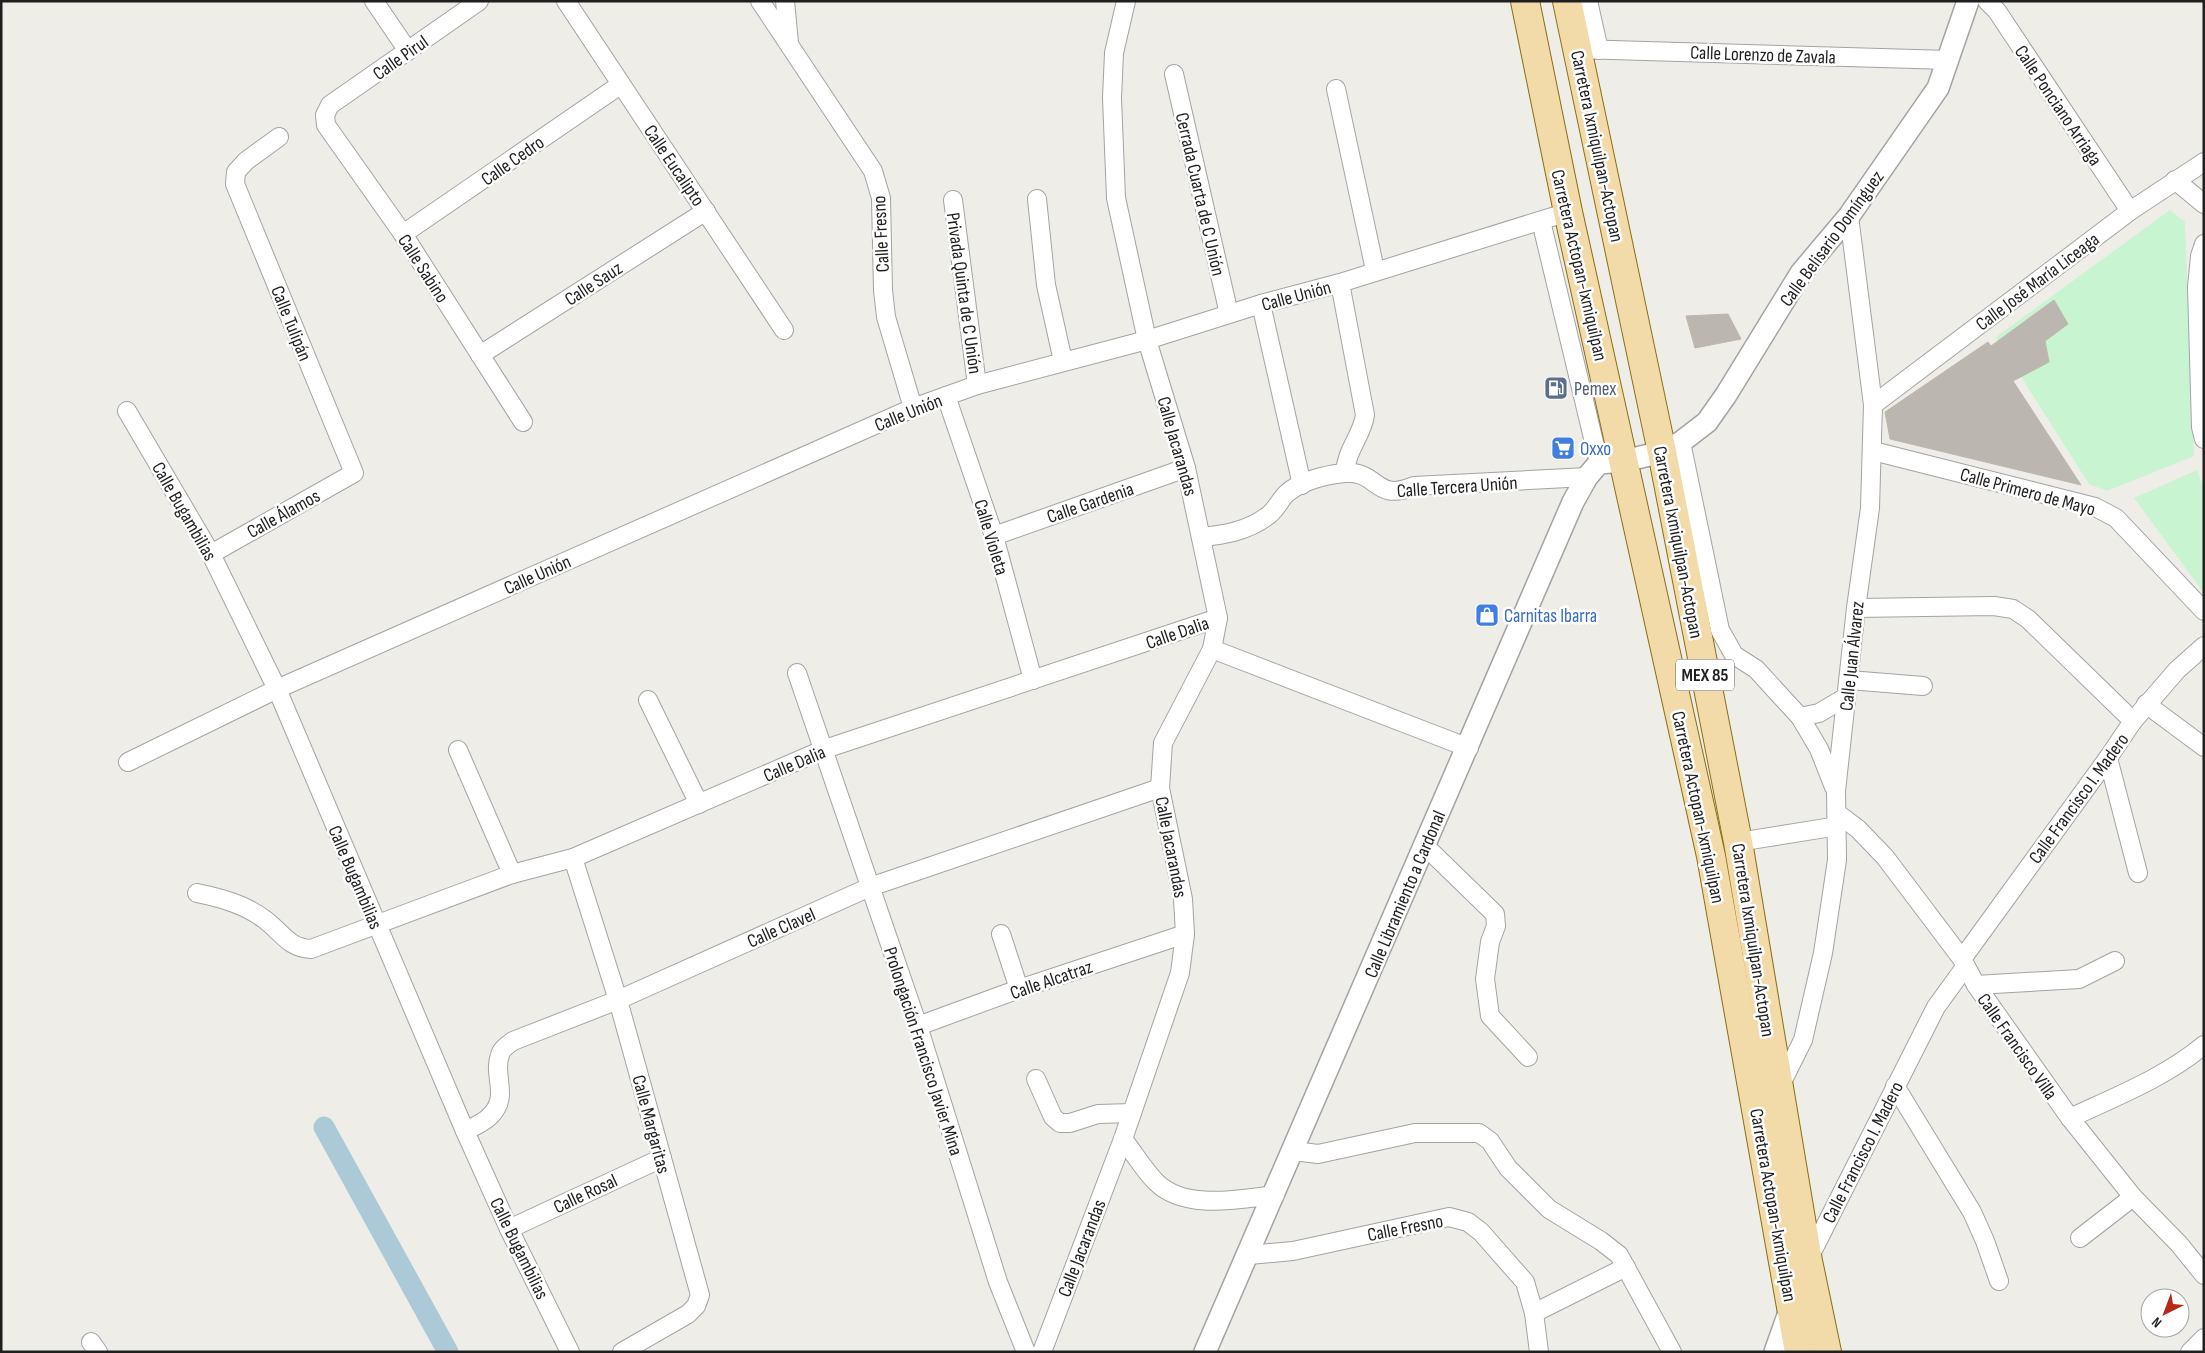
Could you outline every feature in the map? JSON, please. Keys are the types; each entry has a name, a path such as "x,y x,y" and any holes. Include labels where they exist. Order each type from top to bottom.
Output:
{"main road":[{"name":"Carretera Actopan-Ixmiquilpan","path":"1525,1 1568,212 1604,467 1711,856 1800,1352"},
{"name":"Carretera Ixmiquilpan-Actopan","path":"1567,1 1588,49 1671,447 1778,1089 1808,1261 1827,1352"}],"street":[{"path":"374,1 408,52"},
{"name":"Calle Pirul","path":"325,115 330,105 479,1"},
{"name":"Calle Eucalipto","path":"566,1 784,330"},
{"name":"Calle Fresno","path":"760,1 873,171 881,198 883,290 886,318 913,408"},
{"path":"786,1 790,44"},
{"name":"Calle Jacarandas","path":"1042,1352 1123,1140 1180,973 1185,934 1183,899 1160,788 1163,743 1212,649 1218,618 1186,468 1147,340 1116,198 1112,98 1114,52 1126,1"},
{"path":"1588,1 1588,49"},
{"name":"Calle Belisario Domínguez","path":"1671,447 1707,422 1726,396 1801,273 1849,216 1938,88 1968,1"},
{"name":"Calle Ponciano Arriaga","path":"1987,1 1997,11 2130,211"},
{"name":"Calle Lorenzo de Zavala","path":"1588,49 1949,60"},
{"name":"Cerrada Cuarta de C Unión","path":"1174,74 1229,314"},
{"name":"Calle Cedro","path":"403,234 620,85"},
{"path":"1336,89 1375,270"},
{"name":"Calle Sabino","path":"325,115 326,125 403,234 523,422"},
{"name":"Calle Tulipán","path":"279,137 246,161 236,172 234,184 354,473"},
{"name":"Calle José María Liceaga","path":"1873,405 2130,211 2160,193 2175,180 2204,162"},
{"path":"2175,180 2204,204"},
{"path":"1037,199 1046,285 1063,361"},
{"name":"Privada Quinta de C Unión","path":"953,200 977,385"},
{"name":"Calle Sauz","path":"480,355 706,211"},
{"name":"Calle Unión","path":"128,762 277,689 913,408 977,385 1147,340 1261,304 1340,283 1375,270 1568,212"},
{"name":"Calle Juan Álvarez","path":"1778,1089 1803,1040 1823,953 1837,860 1838,820 1836,790 1856,608 1870,508 1873,405 1849,216"},
{"path":"1541,221 1604,467 1671,447 1720,630 1734,655 1756,669 1800,717 1819,749 1836,790"},
{"path":"2204,244 2200,256 2196,287 2201,427 2204,439"},
{"path":"1340,283 1366,415 1364,429 1352,445 1346,460 1345,473"},
{"path":"1261,304 1302,485"},
{"name":"Calle Violeta","path":"946,396 994,536 1033,680"},
{"name":"Calle Bugambilias","path":"127,411 211,554 277,689 465,1131 509,1228 570,1352"},
{"name":"Calle Primero de Mayo","path":"1873,451 2095,507 2116,518 2204,611"},
{"name":"Calle Tercera Unión","path":"1201,537 1223,535 1250,527 1268,516 1287,493 1311,480 1345,473 1366,476 1385,491 1399,493 1414,486 1604,467"},
{"name":"Calle Libramiento a Cardonal","path":"1205,1352 1275,1195 1424,845 1469,748 1574,502 1604,467"},
{"name":"Calle Gardenia","path":"994,536 1186,468"},
{"name":"Calle Álamos","path":"211,554 354,473"},
{"path":"1856,608 1994,606 2013,609 2028,618 2133,721"},
{"name":"Calle Dalia","path":"197,893 230,900 264,919 298,949 311,949 512,874 573,858 825,749 1218,618"},
{"name":"Calle Francisco I. Madero","path":"1808,1261 1936,1007 1964,963 2133,721 2177,670 2204,646"},
{"path":"1212,649 1469,748"},
{"name":"Prolongación Francisco Javier Mina","path":"797,673 825,749 918,1026 998,1282 1026,1352"},
{"path":"1800,717 1819,713 1848,688 1923,686"},
{"path":"648,700 699,804"},
{"path":"2146,704 2204,747"},
{"path":"458,750 512,874"},
{"path":"2108,758 2138,873"},
{"name":"Calle Clavel","path":"465,1131 489,1117 497,1106 502,1088 498,1066 500,1053 513,1040 618,1000 870,887 1160,788"},
{"path":"1738,842 1838,820"},
{"name":"Calle Francisco Villa","path":"1838,820 1858,829 1885,857 1964,963 1976,985 2070,1118 2134,1197 2179,1244 2204,1275"},
{"path":"1424,845 1495,914 1496,926 1490,942 1485,979 1490,1016 1528,1057"},
{"name":"Calle Margaritas","path":"573,858 618,1000 700,1295 696,1306 688,1314 622,1352"},
{"path":"1000,934 1019,989"},
{"name":"Calle Alcatraz","path":"918,1026 1019,989 1185,934"},
{"path":"1976,985 2079,979 2115,961"},
{"path":"2070,1118 2137,1086 2191,1056 2204,1045"},
{"path":"1036,1079 1053,1117 1060,1123 1070,1123 1098,1114 1132,1114"},
{"path":"1895,1086 1972,1212 1985,1241 1999,1281"},
{"path":"1294,1151 1318,1154 1416,1134 1479,1133 1490,1141 1508,1168 1549,1209 1600,1240 1619,1255 1672,1352"},
{"path":"1123,1140 1157,1183 1186,1199 1212,1202 1275,1195"},
{"name":"Calle Rosal","path":"509,1228 662,1158"},
{"path":"2080,1238 2134,1197"},
{"name":"Calle Fresno","path":"1249,1254 1293,1250 1449,1217 1468,1222 1481,1232 1525,1282 1534,1313 1538,1352"},
{"path":"1775,1352 1808,1261"},
{"path":"1534,1313 1626,1267"},
{"path":"2190,1352 2204,1338"}],"green space":[{"path":"2170,210 2185,222 2194,456 2107,491 2089,484 1996,337"},
{"path":"2197,470 2204,489 2204,593 2134,498"}],"building":[{"path":"2054,300 2068,324 2045,341 2049,362 2013,381 2081,485 1890,439 1885,412 1988,342 1991,346"},
{"path":"1728,314 1741,339 1695,348 1686,316"}],"waterway":[{"path":"324,1127 448,1352"}],"place":[{"name":"Pemex","path":"1556,388"},
{"name":"Oxxo","path":"1563,448"},
{"name":"Carnitas Ibarra","path":"1487,615"}]}
